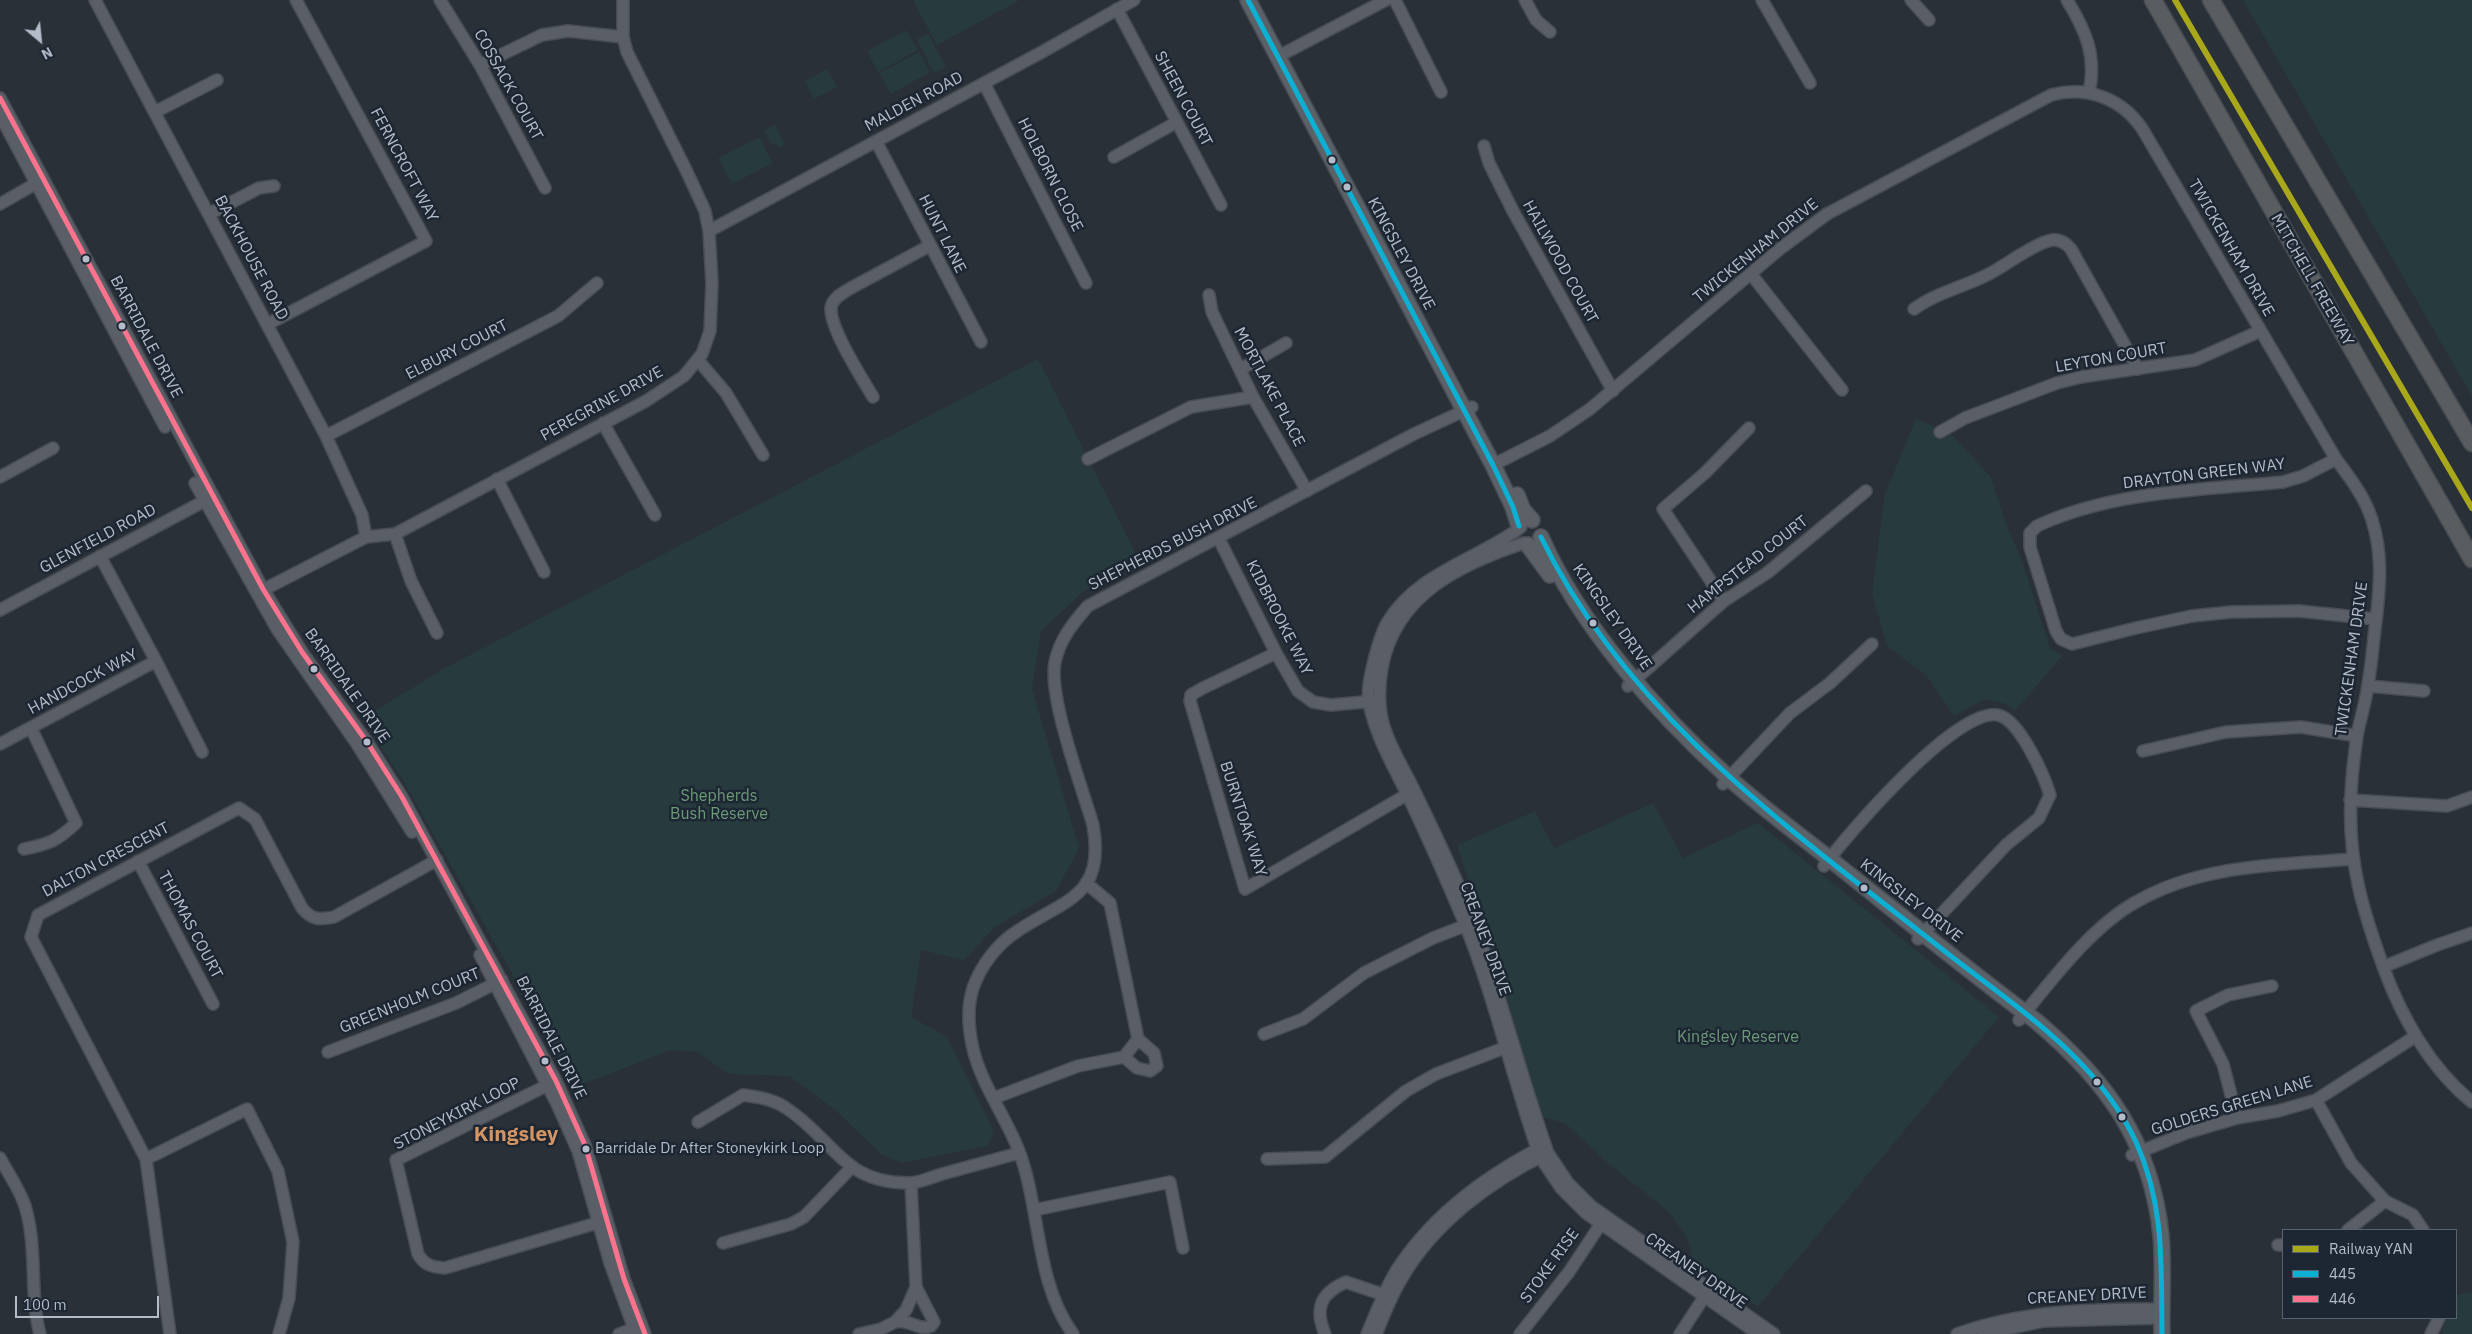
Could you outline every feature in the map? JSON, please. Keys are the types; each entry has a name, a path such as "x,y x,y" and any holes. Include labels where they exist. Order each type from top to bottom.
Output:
{"highway":[{"name":"MITCHELL FREEWAY","path":"2152,0 2472,559"},
{"path":"2210,0 2472,443"}],"main road":[{"name":"KINGSLEY DRIVE","path":"1248,0 1281,55 1467,405 1497,463 1513,506 1527,534 1581,624 1684,748 2022,1016 2088,1080 2110,1112 2136,1153 2148,1205 2157,1313 2162,1334"},
{"name":"KINGSLEY DRIVE","path":"1258,0 1281,55"},
{"name":"KINGSLEY DRIVE","path":"2153,1334 2157,1313"}],"street":[{"name":"FERNCROFT WAY","path":"268,324 426,241 296,0"},
{"name":"COSSACK COURT","path":"440,0 480,66 545,188"},
{"name":"PEREGRINE DRIVE","path":"259,591 366,537 395,534 646,401 684,376 698,360 710,331 712,283 709,231 704,211 688,172 627,52 623,37 623,0"},
{"name":"MALDEN ROAD","path":"709,231 1134,0"},
{"path":"1281,55 1386,0"},
{"path":"1395,0 1441,92"},
{"path":"1525,0 1536,20 1550,32"},
{"path":"1762,0 1810,83"},
{"path":"1910,0 1929,20"},
{"path":"2067,0 2089,42 2092,68 2089,92"},
{"name":"BACKHOUSE ROAD","path":"98,1 326,436 362,515 366,537"},
{"name":"SHEEN COURT","path":"1117,9 1221,205"},
{"path":"480,66 542,35 568,31 623,37"},
{"path":"155,112 217,80"},
{"name":"HOLBORN CLOSE","path":"984,83 1086,283"},
{"name":"TWICKENHAM DRIVE","path":"1497,463 1565,427 1613,391 1780,248 1826,214 2045,97 2064,92 2089,92 2117,103 2139,124 2336,459 2360,493 2377,537 2381,568 2376,619 2368,686 2357,736 2350,800 2353,859 2362,908 2390,986 2416,1036 2445,1077 2472,1102"},
{"name":"BARRIDALE DRIVE","path":"0,98 40,181 289,648 386,788 434,862 585,1145 604,1221 610,1263 639,1331"},
{"name":"BARRIDALE DRIVE","path":"0,115 40,181"},
{"path":"1114,157 1177,122"},
{"name":"HUNT LANE","path":"876,141 981,342"},
{"name":"HAILWOOD COURT","path":"1484,146 1489,163 1513,211 1613,391"},
{"path":"0,204 40,181"},
{"path":"209,214 259,188 274,186"},
{"path":"1914,309 1934,297 1988,274 2043,243 2055,240 2062,242 2071,249 2138,369"},
{"path":"873,397 835,328 831,308 836,297 930,246"},
{"path":"1751,274 1842,390"},
{"name":"ELBURY COURT","path":"326,436 558,316 598,283"},
{"name":"MORTLAKE PLACE","path":"1209,295 1212,312 1253,396 1307,492"},
{"name":"LEYTON COURT","path":"1940,432 1965,418 2057,383 2081,377 2200,358 2260,331"},
{"path":"1241,369 1286,342"},
{"path":"698,360 726,393 763,455"},
{"path":"1088,458 1191,407 1253,396"},
{"name":"SHEPHERDS BUSH DRIVE","path":"1073,1334 1053,1296 1019,1152 1008,1124 977,1060 968,1021 969,1003 977,979 994,952 1019,930 1069,902 1086,883 1094,866 1097,845 1094,825 1055,693 1055,663 1061,643 1072,623 1088,606 1219,539 1467,405"},
{"path":"603,423 655,515"},
{"path":"1724,601 1663,509 1705,473 1749,428"},
{"path":"0,477 53,448"},
{"name":"DRAYTON GREEN WAY","path":"2336,459 2303,476 2283,482 2158,494 2094,507 2037,526 2030,533 2030,547 2056,631 2061,639 2072,644 2173,620 2231,612 2299,611 2376,619"},
{"path":"497,479 544,572"},
{"name":"HAMPSTEAD COURT","path":"1632,684 1724,601 1768,573 1866,491"},
{"name":"GLENFIELD ROAD","path":"0,610 208,499"},
{"path":"395,534 411,581 437,633"},
{"name":"CREANEY DRIVE","path":"1527,534 1496,553 1442,581 1410,607 1395,628 1386,646 1373,701 1378,736 1411,793 1469,924 1543,1151 1573,1201 1707,1293 1774,1334"},
{"name":"KIDBROOKE WAY","path":"1219,539 1276,653 1298,691 1313,702 1331,705 1373,701"},
{"name":"HANDCOCK WAY","path":"0,744 156,661 100,556"},
{"path":"1726,781 1790,713 1830,683 1872,644"},
{"name":"BURNTOAK WAY","path":"1276,653 1192,694 1190,701 1245,889 1411,793"},
{"path":"156,661 202,752"},
{"path":"2368,686 2424,691"},
{"path":"1827,863 1873,807 1951,734 1984,716 1994,714 2008,720 2027,744 2046,781 2050,795 2039,818 2006,845 1920,936"},
{"path":"2143,751 2226,732 2302,727 2357,736"},
{"path":"24,849 50,843 60,838 76,823 31,728"},
{"path":"2350,800 2447,806 2472,797"},
{"name":"DALTON CRESCENT","path":"170,1334 146,1159 31,937 38,915 239,808 255,819 308,916 322,919 334,917 434,862"},
{"path":"2022,1016 2093,935 2135,902 2186,880 2228,869 2353,859"},
{"name":"THOMAS COURT","path":"138,861 213,1004"},
{"path":"1086,883 1110,903 1138,1039 1154,1053 1157,1066 1150,1071 1136,1068 1124,1057"},
{"path":"1264,1034 1303,1019 1364,973 1433,938 1469,924"},
{"path":"2384,967 2472,933"},
{"name":"GREENHOLM COURT","path":"328,1052 456,1003 499,981"},
{"path":"2237,1118 2223,1064 2196,1011 2228,995 2272,986"},
{"name":"GOLDERS GREEN LANE","path":"2136,1153 2186,1133 2237,1118 2278,1111 2316,1100 2416,1036"},
{"path":"994,1098 1078,1066 1124,1057 1138,1039"},
{"path":"1266,1159 1325,1157 1406,1091 1436,1074 1509,1046"},
{"name":"STONEYKIRK LOOP","path":"552,1083 396,1160 418,1254 422,1262 445,1268 604,1221"},
{"path":"698,1122 743,1095 768,1099 786,1108 812,1128 851,1168 866,1177 884,1182 911,1183 1019,1152"},
{"path":"2316,1100 2351,1163 2385,1201 2413,1215 2422,1229"},
{"path":"146,1159 247,1109 278,1171 293,1242 289,1298 279,1334"},
{"path":"1366,1334 1388,1296 1418,1254 1452,1217 1480,1194 1543,1151"},
{"path":"0,1158 25,1205 32,1239 36,1319 40,1334"},
{"path":"723,1243 791,1224 804,1217 851,1168"},
{"path":"1034,1210 1170,1182 1183,1248"},
{"path":"860,1334 881,1329 902,1320 921,1328 927,1328 934,1322 916,1287 911,1183"},
{"path":"2349,1229 2385,1201"},
{"name":"STOKE RISE","path":"1520,1334 1569,1272 1603,1220"},
{"path":"1325,1334 1321,1324 1320,1307 1324,1296 1336,1286 1346,1282 1388,1296"},
{"path":"895,1322 906,1310 916,1287"},
{"path":"1680,1334 1707,1293"},
{"name":"CREANEY DRIVE","path":"1707,1293 1758,1334"},
{"path":"1376,1334 1388,1296"},
{"name":"CREANEY DRIVE","path":"1957,1334 2000,1320 2043,1312 2157,1313"},
{"name":"CREANEY DRIVE","path":"1983,1334 2044,1321 2157,1313"},
{"path":"2431,1334 2438,1319"},
{"path":"619,1334 639,1331"}],"green space":[{"path":"913,0 1018,0 1018,1 937,45"},
{"path":"2243,0 2472,0 2472,396"},
{"path":"906,30 918,50 878,72 867,51"},
{"path":"928,33 946,67 934,73 917,39"},
{"path":"919,52 930,72 891,94 879,73"},
{"path":"827,69 837,87 814,99 805,81"},
{"path":"775,124 785,145 778,148 776,143 772,145 764,130"},
{"path":"759,137 773,163 732,184 718,158"},
{"name":"Shepherds Bush Reserve","path":"1038,359 1139,560 1085,590 1041,631 1032,689 1079,848 1056,891 995,927 964,960 921,950 911,1017 947,1037 994,1131 987,1146 901,1163 881,1154 833,1108 789,1076 728,1074 698,1052 670,1050 576,1087 404,782 362,719 443,669"},
{"path":"1916,419 1950,433 1991,477 2006,524 2022,561 2050,649 2063,655 2015,711 2006,704 1985,699 1954,716 1926,675 1887,646 1872,593 1885,494"},
{"name":"Kingsley Reserve","path":"1653,803 1683,858 1758,823 1999,1017 1758,1306 1690,1263 1691,1250 1686,1236 1668,1211 1608,1163 1565,1123 1542,1117 1457,845 1535,811 1554,848"},
{"path":"2472,1292 2472,1334 2442,1334 2445,1319 2457,1319 2457,1295"}],"rail line":[{"name":"YAN","path":"2175,0 2472,508"}],"transit line":[{"name":"445","path":"1248,0 1493,465 1513,507 1519,526"},
{"name":"446","path":"0,98 263,589 302,652 367,742 402,797 556,1081 585,1145 624,1279 645,1334"},
{"name":"445","path":"1541,537 1577,602 1620,661 1668,716 1720,768 1831,862 2027,1015 2078,1060 2100,1085 2120,1112 2136,1142 2152,1189 2160,1236 2162,1334"}],"place":[{"name":"Barridale Dr After Stoneykirk Loop","path":"586,1149"}],"district":[{"name":"Kingsley","path":"516,1135"}]}
